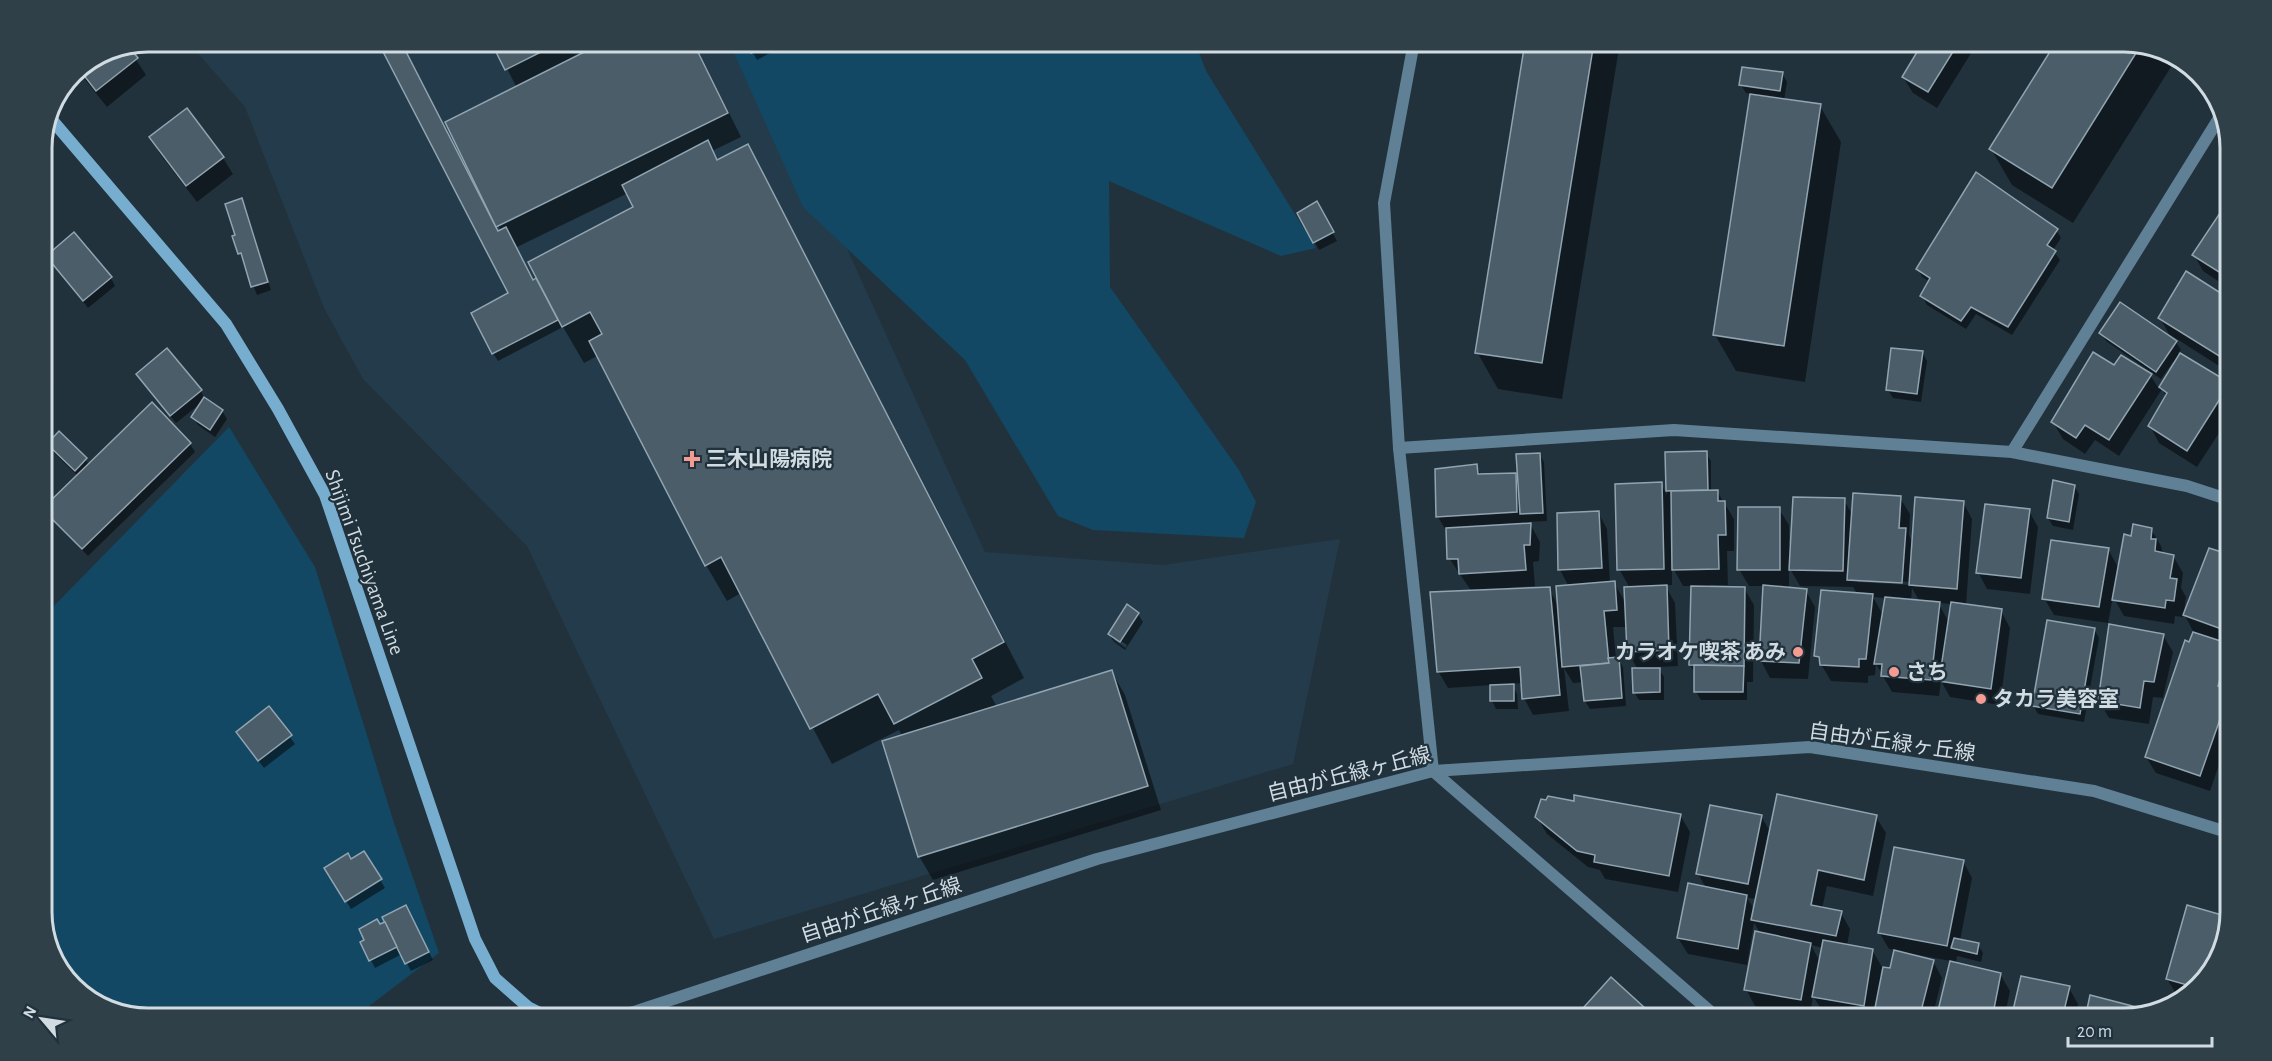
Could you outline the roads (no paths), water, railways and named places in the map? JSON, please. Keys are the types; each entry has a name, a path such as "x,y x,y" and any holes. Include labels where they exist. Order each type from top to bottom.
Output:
{"main road":[{"name":"Shijimi Tsuchiyama Line","path":"56,124 226,324 278,409 325,495 475,939 495,978 530,1008"}],"street":[{"path":"1412,53 1384,203 1399,448 1433,771 1706,1008"},
{"path":"2012,452 2216,123"},
{"path":"1399,448 1674,430 2012,452 2187,486 2219,497"},
{"name":"自由が丘緑ヶ丘線","path":"644,1008 1097,859 1433,771 1810,747 2094,791 2220,830"}],"place":[{"name":"三木山陽病院","path":"692,459"},
{"name":"カラオケ喫茶 あみ","path":"1798,652"},
{"name":"さち","path":"1894,672"},
{"name":"タカラ美容室","path":"1981,699"}]}
